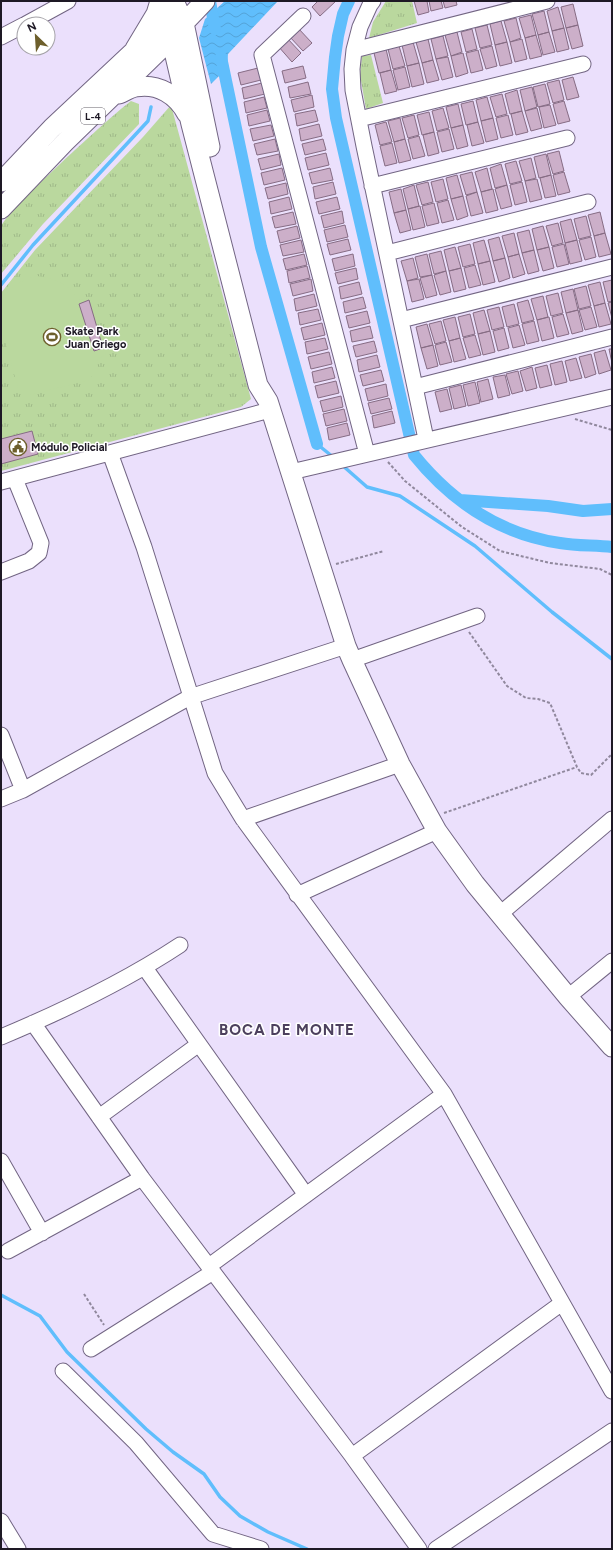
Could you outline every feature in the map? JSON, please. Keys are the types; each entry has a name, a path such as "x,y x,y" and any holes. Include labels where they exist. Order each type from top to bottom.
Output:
{"main road":[{"path":"132,53 156,14 160,1"},
{"path":"165,1 213,162 268,380 269,406"},
{"path":"174,1 175,31 191,124 258,384 299,470 321,568 349,653 400,764 433,825 500,914 568,997 612,1047"},
{"name":"L-4","path":"1,209 66,142 112,98 202,4"},
{"name":"L-4","path":"1,182 52,128 132,53 175,31"},
{"path":"112,98 135,87 158,88 166,91 176,98 185,110 191,124"}],"street":[{"path":"40,16 68,1"},
{"path":"373,1 360,27 354,50 352,69 353,90 426,440"},
{"path":"354,50 547,1"},
{"path":"303,16 262,55 378,451"},
{"path":"1,37 16,29"},
{"path":"359,119 583,64"},
{"path":"372,186 567,138"},
{"path":"387,253 588,202"},
{"path":"401,320 612,267"},
{"path":"415,387 612,337"},
{"path":"299,470 612,397"},
{"path":"1,572 29,561 39,553 41,543 8,480 110,453 269,406"},
{"path":"110,453 144,547 215,773 243,819 297,895 444,1094 612,1391"},
{"path":"1,799 24,790 190,697 477,616"},
{"path":"1,735 24,790"},
{"path":"243,819 400,764"},
{"path":"500,914 612,819"},
{"path":"297,895 433,825"},
{"path":"1,1037 33,1023 145,968 180,945"},
{"path":"568,997 612,961"},
{"path":"145,968 306,1195"},
{"path":"33,1023 142,1178 352,1456 419,1549"},
{"path":"99,1117 199,1044"},
{"path":"91,1349 211,1269 306,1195 444,1094"},
{"path":"1,1161 42,1233"},
{"path":"8,1251 142,1178"},
{"path":"352,1456 562,1303"},
{"path":"64,1371 136,1443 213,1534 261,1549"},
{"path":"436,1549 612,1431"},
{"path":"1,1522 18,1549"}],"path":[{"path":"549,411 612,430"},
{"path":"378,451 405,481 456,523 500,551 550,563 600,569 612,575"},
{"path":"321,568 384,551"},
{"path":"462,621 508,686 526,698 538,698 550,703 577,767 581,773 591,775 612,754"},
{"path":"433,825 577,767"},
{"path":"84,1294 111,1336"}],"green space":[{"path":"386,1 412,1 417,23 369,38 373,22"},
{"path":"371,55 383,103 366,109 360,75 362,56"},
{"path":"131,101 139,104 139,124 43,224 1,274 1,227 7,218 20,203 60,164"},
{"path":"171,105 251,399 241,407 1,471 1,293 35,250 143,137"},
{"name":"Skate Park Juan Griego","path":"37,276 55,280 66,286 75,294 78,300 88,298 106,355 97,359 98,369 89,380 30,395 23,395 19,392 1,326 1,300 16,285"}],"water":[{"path":"225,1 278,1 228,54 227,68 211,84 199,38 205,19"}],"building":[{"path":"318,1 336,1 320,16 312,7"},
{"path":"414,1 427,1 429,12 418,15"},
{"path":"429,1 441,1 443,8 431,11"},
{"path":"443,1 456,1 457,5 445,8"},
{"path":"573,4 578,25 566,28 561,7"},
{"path":"558,7 564,28 552,31 547,11"},
{"path":"544,11 549,32 538,35 532,14"},
{"path":"531,15 536,35 525,38 519,18"},
{"path":"516,18 521,38 510,42 504,21"},
{"path":"501,21 507,42 495,45 490,24"},
{"path":"487,25 492,45 480,48 475,28"},
{"path":"578,25 583,46 572,49 566,28"},
{"path":"298,28 312,43 303,51 289,36"},
{"path":"564,28 569,49 557,52 552,31"},
{"path":"472,29 477,49 466,52 461,32"},
{"path":"457,32 462,52 451,56 445,35"},
{"path":"549,32 555,52 543,55 538,35"},
{"path":"536,35 542,56 530,59 525,38"},
{"path":"443,36 448,56 436,59 431,39"},
{"path":"287,38 301,53 292,62 278,46"},
{"path":"428,39 433,60 422,63 416,42"},
{"path":"522,39 527,59 515,62 510,42"},
{"path":"413,42 419,63 407,66 402,45"},
{"path":"507,42 512,63 500,66 495,45"},
{"path":"399,46 405,66 393,69 388,49"},
{"path":"492,46 497,66 486,69 480,49"},
{"path":"386,49 391,70 379,73 374,53"},
{"path":"478,50 483,70 471,73 466,53"},
{"path":"463,53 468,73 456,77 451,56"},
{"path":"448,57 453,77 442,80 436,59"},
{"path":"433,60 439,80 427,83 422,63"},
{"path":"419,63 424,84 412,87 407,66"},
{"path":"303,66 306,78 285,83 282,71"},
{"path":"405,67 410,87 398,90 393,70"},
{"path":"258,68 261,80 241,85 238,73"},
{"path":"391,70 397,91 385,94 380,73"},
{"path":"573,77 579,97 567,100 562,80"},
{"path":"559,80 564,100 553,103 547,83"},
{"path":"308,82 311,94 290,98 288,87"},
{"path":"262,83 265,94 244,99 242,88"},
{"path":"545,84 550,104 538,107 533,87"},
{"path":"532,87 537,107 525,111 520,90"},
{"path":"517,90 522,111 510,114 505,94"},
{"path":"502,94 507,114 496,117 490,97"},
{"path":"312,95 314,107 294,112 291,100"},
{"path":"264,97 267,108 246,113 244,102"},
{"path":"487,97 493,118 481,121 476,100"},
{"path":"473,101 478,122 466,125 461,104"},
{"path":"564,101 570,121 558,124 553,104"},
{"path":"458,104 463,125 451,128 446,107"},
{"path":"550,105 556,125 544,128 539,107"},
{"path":"443,108 449,128 437,131 432,111"},
{"path":"537,108 542,128 531,131 525,111"},
{"path":"267,110 270,121 249,126 247,115"},
{"path":"315,110 318,121 297,126 295,114"},
{"path":"522,111 528,132 516,135 511,114"},
{"path":"429,112 434,132 422,135 417,115"},
{"path":"414,115 419,135 408,138 402,118"},
{"path":"508,115 513,135 501,138 496,118"},
{"path":"400,118 405,139 394,142 388,121"},
{"path":"493,118 498,139 486,142 481,121"},
{"path":"386,122 392,142 380,145 375,125"},
{"path":"478,122 484,143 472,146 467,125"},
{"path":"319,124 322,136 301,141 299,129"},
{"path":"271,125 274,136 253,141 250,129"},
{"path":"463,125 468,146 457,149 451,128"},
{"path":"449,129 454,149 442,152 437,132"},
{"path":"434,132 439,153 428,156 423,135"},
{"path":"419,136 425,156 413,159 408,139"},
{"path":"275,139 278,151 257,155 254,144"},
{"path":"323,139 326,150 305,155 302,144"},
{"path":"405,139 411,160 399,163 394,142"},
{"path":"392,143 397,163 385,166 380,146"},
{"path":"559,151 564,171 553,174 547,154"},
{"path":"326,153 329,165 308,170 305,158"},
{"path":"279,154 281,165 261,170 258,159"},
{"path":"546,154 551,175 539,178 534,157"},
{"path":"531,158 536,178 525,181 519,161"},
{"path":"516,161 522,181 510,184 505,164"},
{"path":"501,164 507,185 495,188 490,168"},
{"path":"282,168 285,180 264,185 261,173"},
{"path":"330,168 333,180 312,184 309,173"},
{"path":"487,168 492,189 481,192 475,172"},
{"path":"472,172 477,192 466,195 460,175"},
{"path":"564,172 570,192 558,195 553,175"},
{"path":"457,175 463,196 451,199 446,178"},
{"path":"551,175 556,196 545,198 540,178"},
{"path":"443,179 448,199 436,202 431,182"},
{"path":"537,179 542,199 530,202 525,181"},
{"path":"333,182 336,194 315,199 313,187"},
{"path":"428,182 433,202 422,205 416,185"},
{"path":"522,182 527,202 515,205 510,185"},
{"path":"286,183 288,194 268,199 265,188"},
{"path":"414,185 419,206 408,209 403,189"},
{"path":"507,185 512,206 501,209 495,189"},
{"path":"401,189 406,210 394,213 389,192"},
{"path":"493,189 498,210 486,213 481,192"},
{"path":"477,192 483,213 471,216 466,196"},
{"path":"463,196 468,216 457,220 451,199"},
{"path":"289,197 292,209 271,214 269,202"},
{"path":"337,197 340,209 319,214 316,202"},
{"path":"448,200 454,220 442,223 437,203"},
{"path":"434,203 439,223 427,226 422,206"},
{"path":"420,206 425,227 413,230 408,209"},
{"path":"406,210 411,230 400,233 394,213"},
{"path":"342,211 344,223 324,228 321,216"},
{"path":"293,212 296,224 275,228 272,217"},
{"path":"600,212 605,233 594,236 588,215"},
{"path":"586,216 591,236 579,239 574,219"},
{"path":"571,219 577,240 565,243 560,222"},
{"path":"558,223 563,243 552,246 546,226"},
{"path":"345,225 348,237 327,242 324,230"},
{"path":"297,226 300,238 280,243 277,231"},
{"path":"543,226 549,247 537,250 532,229"},
{"path":"529,230 534,250 522,253 517,233"},
{"path":"514,233 519,254 508,257 502,236"},
{"path":"605,233 611,254 599,257 594,236"},
{"path":"499,237 505,258 493,261 488,240"},
{"path":"591,237 596,257 585,260 579,240"},
{"path":"348,239 351,250 330,255 327,244"},
{"path":"301,240 304,252 283,256 280,245"},
{"path":"484,240 490,261 478,264 473,243"},
{"path":"577,240 582,261 570,264 565,243"},
{"path":"470,244 475,264 463,267 458,247"},
{"path":"564,244 569,264 557,267 552,247"},
{"path":"455,247 461,268 449,271 444,250"},
{"path":"549,247 554,268 543,271 537,250"},
{"path":"534,250 539,271 528,274 522,253"},
{"path":"441,251 446,271 434,274 429,254"},
{"path":"304,254 307,265 286,270 283,259"},
{"path":"353,254 355,266 335,271 332,259"},
{"path":"427,254 432,275 420,277 415,257"},
{"path":"519,254 525,274 513,278 508,257"},
{"path":"413,258 418,278 407,281 401,261"},
{"path":"505,258 510,278 499,282 493,261"},
{"path":"490,261 495,282 483,285 478,264"},
{"path":"475,265 481,285 469,288 464,268"},
{"path":"307,266 310,278 289,283 287,271"},
{"path":"356,268 358,279 338,284 335,273"},
{"path":"461,268 466,289 454,292 449,271"},
{"path":"446,271 451,292 440,295 434,275"},
{"path":"432,275 437,295 426,298 420,278"},
{"path":"311,279 313,291 293,296 290,284"},
{"path":"419,279 424,299 412,302 407,281"},
{"path":"612,280 612,301 608,302 603,282"},
{"path":"359,282 362,294 341,299 339,287"},
{"path":"600,282 605,303 594,306 588,285"},
{"path":"586,286 591,306 579,309 574,289"},
{"path":"573,289 578,310 566,313 561,292"},
{"path":"558,293 563,313 551,316 546,296"},
{"path":"314,294 317,306 296,311 294,299"},
{"path":"543,296 548,317 537,320 531,299"},
{"path":"363,297 366,308 345,313 343,302"},
{"path":"89,300 103,348 94,351 79,304"},
{"path":"528,300 534,320 522,323 517,303"},
{"path":"612,302 612,318 608,303"},
{"path":"605,303 611,324 599,327 594,306"},
{"path":"514,304 519,324 507,327 502,307"},
{"path":"499,307 504,327 492,330 487,310"},
{"path":"591,307 597,327 585,330 579,310"},
{"path":"318,309 321,320 300,325 298,313"},
{"path":"484,310 490,331 478,334 473,313"},
{"path":"578,310 583,331 572,334 566,313"},
{"path":"367,311 370,323 349,328 346,316"},
{"path":"470,314 475,334 463,337 458,317"},
{"path":"563,314 569,334 557,337 552,317"},
{"path":"455,317 460,338 449,341 443,320"},
{"path":"549,317 554,338 542,341 537,320"},
{"path":"441,321 446,341 435,344 429,324"},
{"path":"534,321 539,341 527,344 522,324"},
{"path":"322,323 325,335 304,340 301,328"},
{"path":"427,324 433,345 421,348 416,327"},
{"path":"519,325 525,345 513,348 508,328"},
{"path":"370,326 373,338 352,342 350,331"},
{"path":"504,328 509,348 498,351 493,331"},
{"path":"490,331 495,352 483,355 478,334"},
{"path":"475,335 481,355 469,358 463,338"},
{"path":"325,338 328,349 307,354 305,342"},
{"path":"460,338 466,359 454,362 449,341"},
{"path":"374,341 377,352 356,357 353,346"},
{"path":"446,342 452,362 440,365 435,345"},
{"path":"433,345 438,366 427,369 421,348"},
{"path":"609,349 612,349 612,363"},
{"path":"605,350 611,370 599,374 594,353"},
{"path":"329,352 332,364 311,369 308,357"},
{"path":"591,354 596,374 585,378 579,357"},
{"path":"377,355 380,367 359,372 357,360"},
{"path":"576,358 582,378 570,381 565,361"},
{"path":"562,361 567,382 555,385 550,364"},
{"path":"547,365 552,385 540,388 535,368"},
{"path":"332,367 335,378 314,383 312,372"},
{"path":"532,367 537,388 526,391 520,371"},
{"path":"381,370 384,381 363,386 360,375"},
{"path":"518,371 523,391 512,394 506,374"},
{"path":"505,375 510,395 498,398 493,377"},
{"path":"488,379 493,399 481,402 477,382"},
{"path":"336,381 339,393 318,398 315,386"},
{"path":"475,382 480,403 468,406 463,385"},
{"path":"386,384 388,396 368,401 365,389"},
{"path":"461,385 466,406 454,409 449,388"},
{"path":"447,389 452,409 440,412 435,392"},
{"path":"341,396 343,407 323,412 320,401"},
{"path":"389,398 392,409 371,414 368,403"},
{"path":"344,409 347,421 326,426 323,414"},
{"path":"392,411 395,423 374,428 372,416"},
{"path":"347,423 350,435 329,440 327,428"},
{"name":"Módulo Policial","path":"32,431 38,454 1,464 1,439"}],"waterway":[{"path":"210,1 215,29"},
{"path":"349,1 343,14 335,57 332,89 336,118 414,455 444,487 461,501 497,524 538,539 566,544 612,547"},
{"path":"221,57 261,247 317,444"},
{"path":"1,285 33,245 148,121 151,107"},
{"path":"317,444 333,457"},
{"path":"342,465 367,487 400,496 475,546 552,612 612,659"},
{"path":"460,500 548,506 583,511 612,509"},
{"path":"1,1295 40,1316 67,1352 146,1429 173,1452 204,1474 220,1497 240,1516 268,1532 307,1549"}],"place":[{"name":"Skate Park Juan Griego","path":"52,337"},
{"name":"Módulo Policial","path":"18,447"}],"district":[{"name":"BOCA DE MONTE","path":"287,1030"}]}
